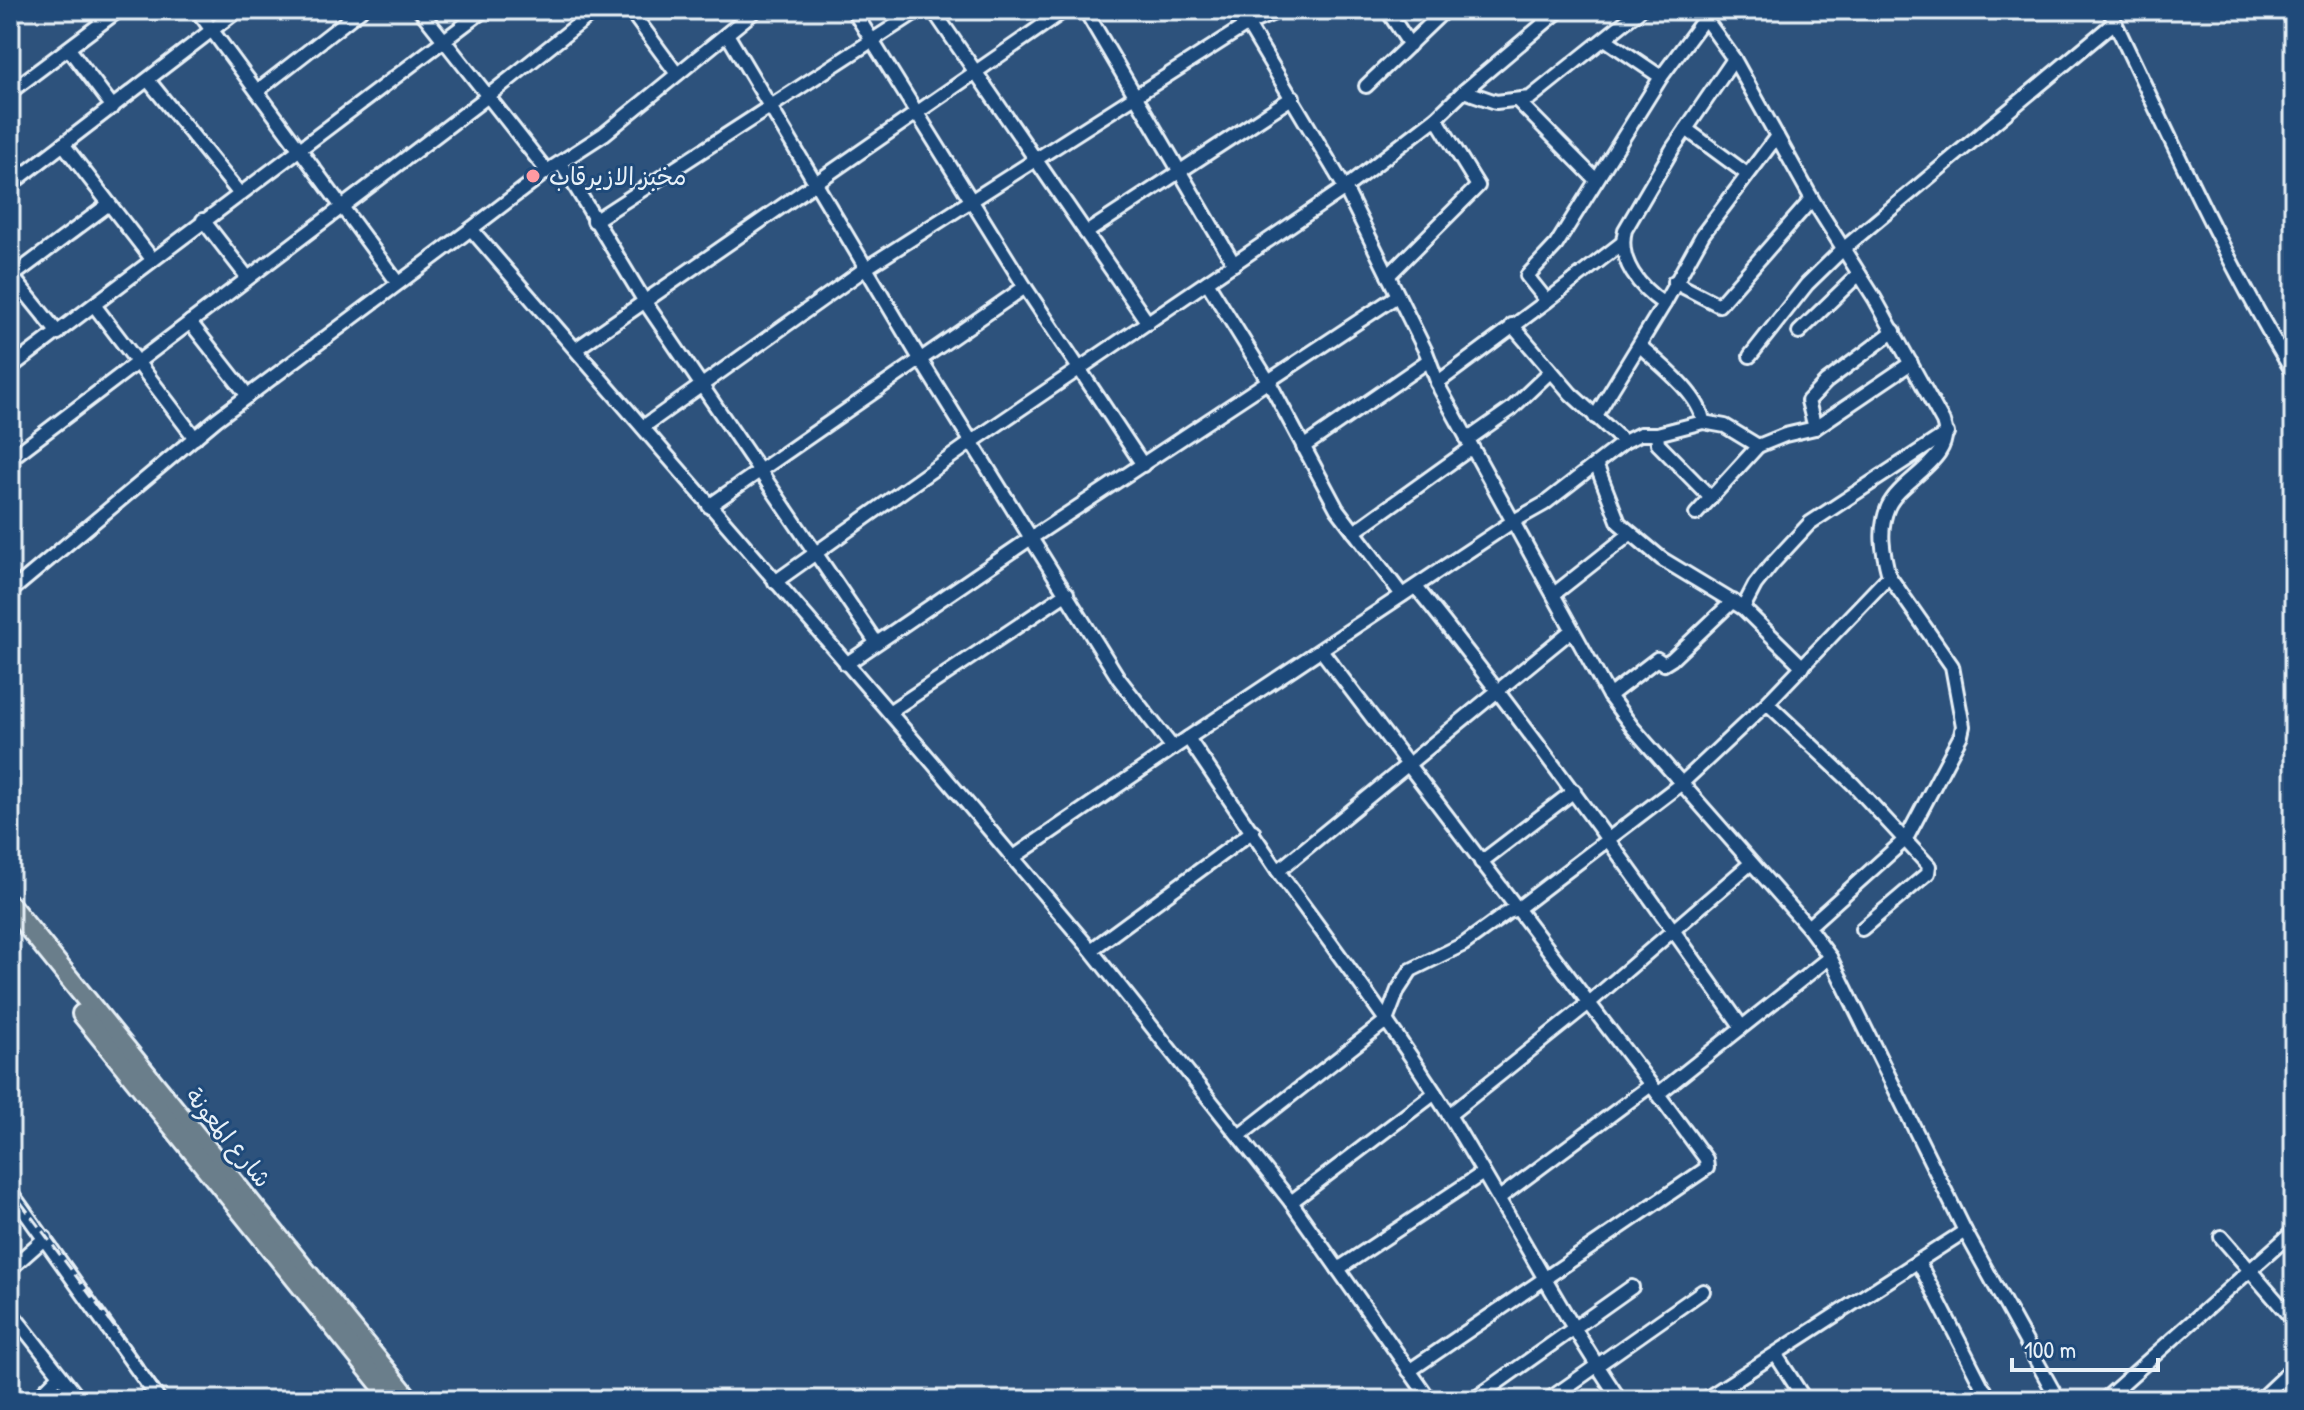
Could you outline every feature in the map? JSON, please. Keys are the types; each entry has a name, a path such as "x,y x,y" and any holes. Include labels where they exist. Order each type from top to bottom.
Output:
{"highway":[{"name":"شارع المعونة","path":"10,905 410,1400"},
{"name":"شارع المعونة","path":"10,925 393,1400"}],"street":[{"path":"10,92 119,10"},
{"path":"197,10 398,283"},
{"path":"10,185 238,10"},
{"path":"257,91 361,10"},
{"path":"420,10 547,171"},
{"path":"10,368 484,10"},
{"path":"10,459 488,96 596,10"},
{"path":"630,10 677,74"},
{"path":"10,592 248,396 547,171 604,134 727,34 740,15 756,10"},
{"path":"853,10 1025,287 1143,465"},
{"path":"594,221 919,10"},
{"path":"933,10 1148,323"},
{"path":"576,349 817,185 1065,10"},
{"path":"1085,10 1234,264"},
{"path":"1239,10 1345,188 1429,360 1437,383 1609,696 1750,864 1808,927 1830,957 1965,1231 2058,1400"},
{"path":"643,427 866,268 1248,24 1281,10"},
{"path":"1387,10 1410,45"},
{"path":"1366,86 1445,10"},
{"path":"775,582 973,441 1345,188 1436,118 1560,10"},
{"path":"1464,91 1496,102 1537,94 1640,10"},
{"path":"1547,301 1527,276 1556,245 1702,14 1734,59 1812,199 1894,331 1947,433 1934,459 1889,504 1882,536 1889,576 1952,666 1963,720 1961,735 1906,839 1808,927"},
{"path":"1750,356 1807,284 1843,249 2112,16 2208,220 2256,311 2294,374"},
{"path":"727,34 920,359 1119,679 1173,748"},
{"path":"1605,39 1661,77"},
{"path":"69,49 113,107"},
{"path":"1437,383 1622,243 1628,222 1734,59"},
{"path":"148,80 239,193"},
{"path":"1086,233 1293,97"},
{"path":"1517,100 1595,179"},
{"path":"1388,276 1478,186 1436,118"},
{"path":"1686,129 1747,174"},
{"path":"1595,417 1640,346 1703,234 1777,136"},
{"path":"63,144 152,259"},
{"path":"561,163 645,302 876,642"},
{"path":"1674,282 1719,305 1812,199"},
{"path":"58,333 11,277 109,204"},
{"path":"203,220 248,278"},
{"path":"471,229 1091,950 1291,1202 1430,1400"},
{"path":"1622,243 1639,285 1664,304"},
{"path":"1799,332 1859,274"},
{"path":"1207,282 1269,382 1337,509 1402,595"},
{"path":"709,506 1025,287"},
{"path":"846,664 1397,296"},
{"path":"94,305 135,363 195,438"},
{"path":"190,322 248,396"},
{"path":"1512,325 1595,417 1624,442"},
{"path":"1815,428 1807,403 1810,397 1894,331"},
{"path":"1640,346 1693,398 1702,412 1703,422"},
{"path":"1303,447 1429,360"},
{"path":"1696,514 1758,446 1815,428 1911,363"},
{"path":"1354,532 1469,444 1551,371"},
{"path":"1014,857 1402,595 1544,504 1624,442 1640,434 1657,434 1703,422 1725,426 1758,446"},
{"path":"1609,696 1657,659 1664,664 1672,659 1738,605 1810,523 1947,433"},
{"path":"1657,434 1658,444 1711,498"},
{"path":"1596,464 1613,513 1630,534 1681,572 1738,605 1803,667"},
{"path":"1554,594 1630,534"},
{"path":"1239,1136 1386,1021 1398,990 1411,970 1464,944 1508,912 1517,909 1682,783 1803,667 1889,576"},
{"path":"1416,587 1574,791 1741,1026"},
{"path":"889,712 1067,593"},
{"path":"1278,871 1572,630"},
{"path":"1321,650 1706,1159 1707,1168 1409,1371"},
{"path":"1767,703 1853,784 1930,869 1862,929"},
{"path":"1188,738 1435,1093 1499,1198 1544,1281 1620,1400"},
{"path":"1481,862 1574,791"},
{"path":"1091,950 1253,831"},
{"path":"1449,1115 1589,1003 1750,864"},
{"path":"1499,1198 1654,1090 1830,957"},
{"path":"1291,1202 1435,1093"},
{"path":"1338,1269 1483,1173"},
{"path":"10,1191 154,1398"},
{"path":"1704,1400 1965,1231"},
{"path":"2104,1400 2294,1231"},
{"path":"2221,1237 2294,1321"},
{"path":"10,1269 45,1238"},
{"path":"1919,1263 1987,1395 1970,1400"},
{"path":"1473,1400 1632,1287"},
{"path":"1548,1400 1703,1291"},
{"path":"10,1311 80,1400"},
{"path":"1776,1355 1805,1400"},
{"path":"2259,1400 2294,1367"},
{"path":"35,1400 60,1375"}],"railway":[{"path":"10,1188 169,1400"}],"place":[{"name":"مخبز الازيرقاب","path":"533,176"}]}
